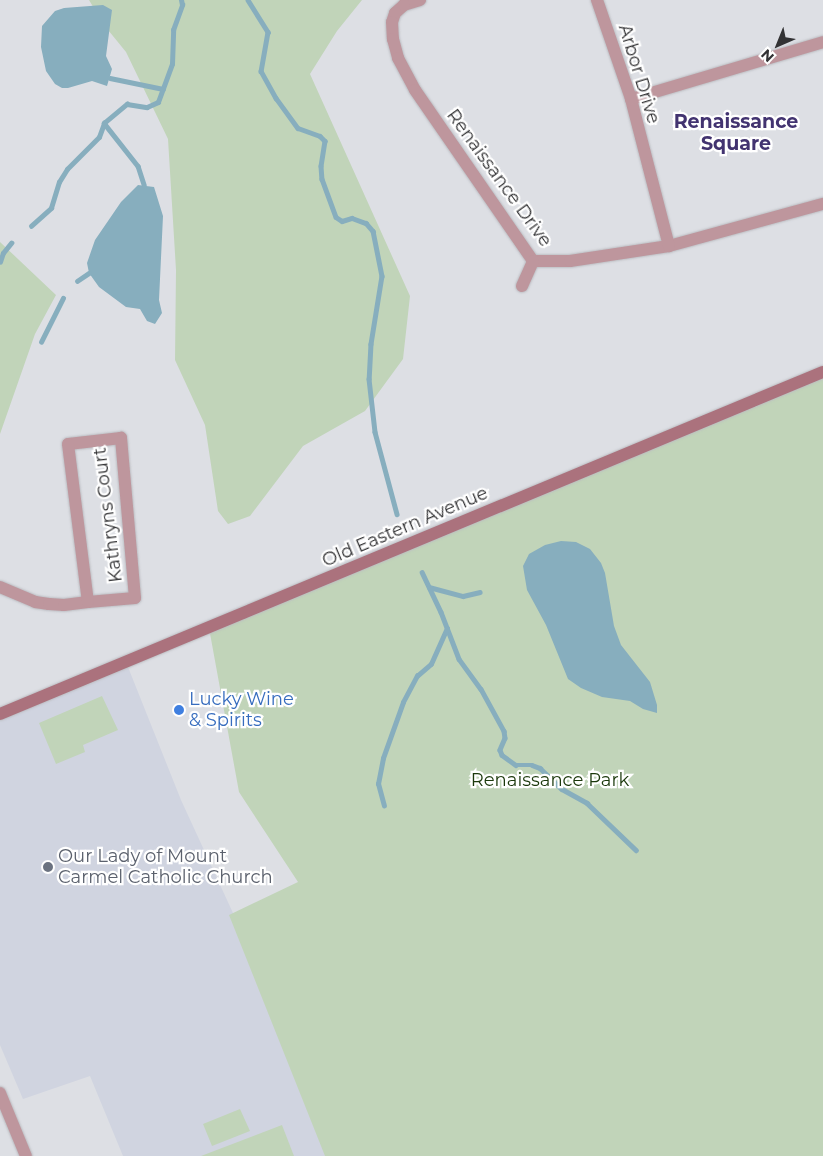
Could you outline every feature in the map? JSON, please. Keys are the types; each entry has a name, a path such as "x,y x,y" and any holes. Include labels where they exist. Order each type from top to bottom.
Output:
{"street":[{"name":"Renaissance Drive","path":"420,0 404,4 395,13 392,22 392,39 398,58 415,90 533,261 570,261 669,246 823,204"},
{"name":"Arbor Drive","path":"598,0 631,98 669,246"},
{"path":"631,98 823,42"},
{"path":"522,286 533,261"},
{"name":"Old Eastern Avenue","path":"0,714 823,372"},
{"name":"Kathryns Court","path":"0,587 35,602 64,605 135,598 121,438 68,444 88,602"},
{"path":"0,1093 3,1109 26,1156"}],"shaded area":[{"path":"126,662 181,800 233,913 328,1156 123,1156 90,1076 23,1099 0,1045 0,713"}],"green space":[{"path":"89,0 362,0 337,31 310,74 410,296 403,359 365,411 303,446 250,516 228,524 218,511 205,425 175,360 176,270 168,139 126,52 104,25"},
{"path":"0,242 56,295 35,334 0,434"},
{"name":"Renaissance Park","path":"823,372 823,1156 325,1156 229,915 298,882 239,792 209,628"},
{"path":"102,696 118,730 83,745 85,752 56,764 39,723"},
{"path":"240,1109 250,1131 212,1146 203,1124"},
{"path":"282,1125 294,1156 201,1156"}],"water":[{"path":"103,5 112,10 106,56 112,69 107,86 92,81 62,88 55,84 46,71 41,47 42,26 55,11 64,8"},
{"path":"138,185 154,187 163,216 159,300 162,313 155,324 147,321 140,309 126,307 99,287 89,273 87,263 95,240 121,202"},
{"path":"561,541 576,542 590,549 601,563 605,573 614,626 621,645 650,682 657,705 657,713 643,709 630,701 602,697 581,688 568,679 546,625 527,590 523,566 529,554 545,545"}],"waterway":[{"path":"31,226 51,208 59,182 67,169 99,137 104,123 127,104 147,107 158,102 172,64 173,30 182,5 181,0"},
{"path":"248,0 268,32 261,71 276,98 298,128 320,136 325,141 321,166 322,179 336,217 342,221 352,218 366,223 373,231 382,276 371,344 369,379 375,432 397,514"},
{"path":"110,78 163,89"},
{"path":"104,123 138,166 144,185"},
{"path":"0,262 3,253 11,243"},
{"path":"77,281 89,273"},
{"path":"41,342 63,298"},
{"path":"422,572 441,612 459,659 481,689 504,731 505,738 500,750 502,755 516,765 532,765 540,768 562,789 587,803 636,850"},
{"path":"429,587 463,596 480,592"},
{"path":"384,806 378,784 383,758 403,702 417,676 431,664 447,628"}],"place":[{"name":"Lucky Wine & Spirits","path":"179,710"},
{"name":"Our Lady of Mount Carmel Catholic Church","path":"48,867"}],"district":[{"name":"Renaissance Square","path":"736,133"}]}
